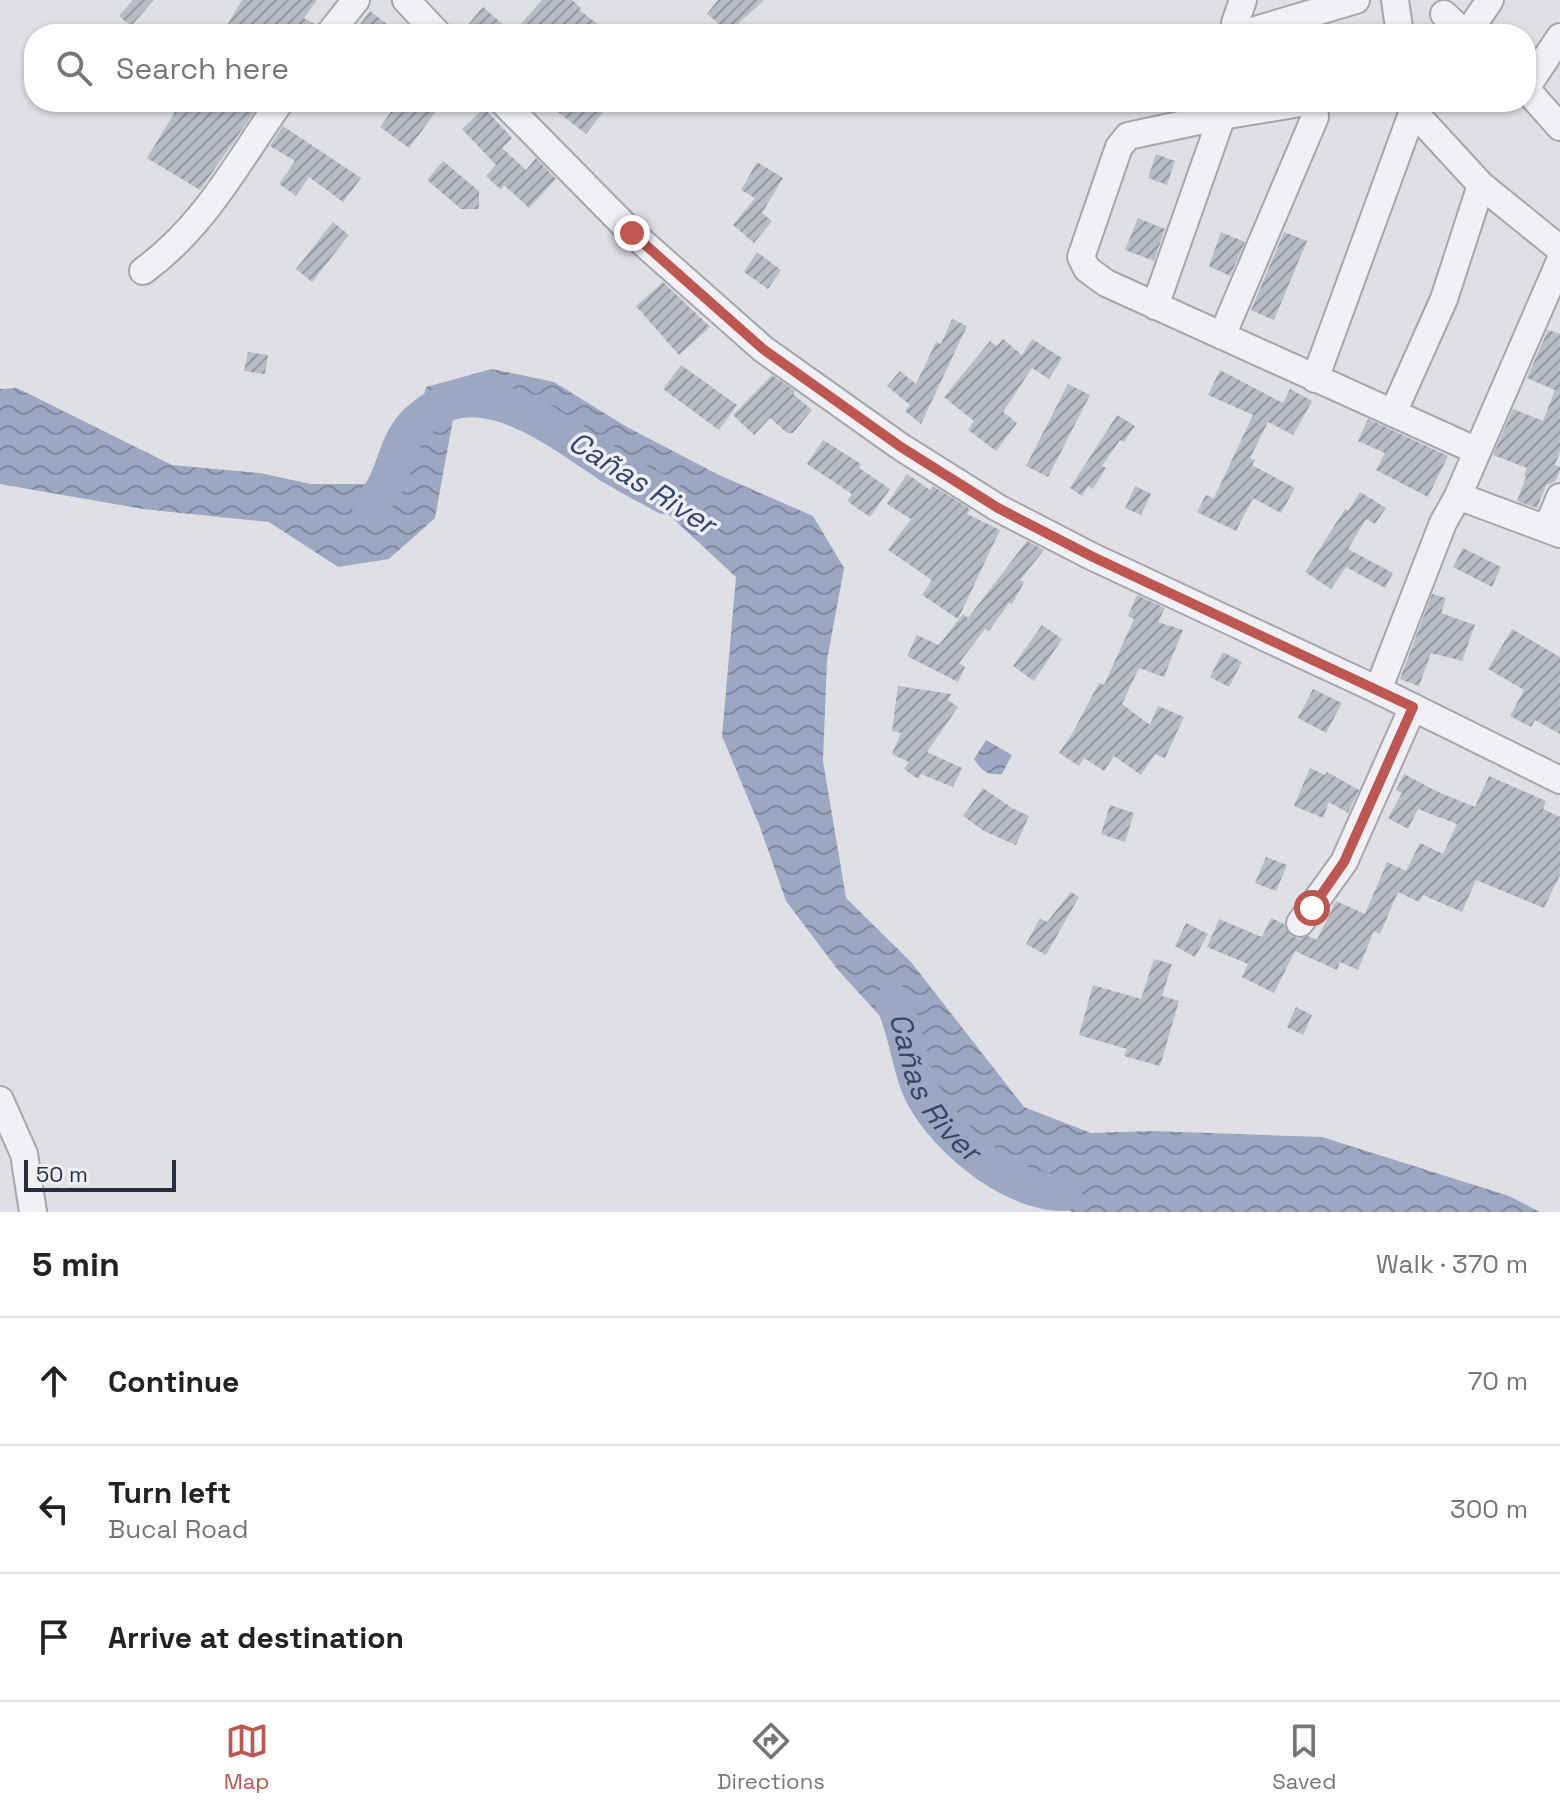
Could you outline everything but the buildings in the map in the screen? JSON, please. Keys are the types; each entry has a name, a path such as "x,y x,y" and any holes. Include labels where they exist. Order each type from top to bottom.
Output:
{"street":[{"path":"337,24 356,0"},
{"path":"406,0 429,24"},
{"path":"1236,24 1243,0"},
{"path":"1275,24 1356,0"},
{"path":"1395,0 1399,24"},
{"path":"1473,24 1490,0"},
{"path":"1444,14 1455,24"},
{"path":"1536,74 1560,37"},
{"path":"1536,100 1560,127"},
{"path":"143,271 170,251 205,213 273,112"},
{"path":"513,112 632,233 751,339 901,447 998,508 1093,557 1378,690 1560,780"},
{"path":"1246,112 1128,136 1119,147 1081,257 1087,269 1106,283 1155,306 1477,451"},
{"path":"1222,336 1314,112"},
{"path":"1315,379 1410,112"},
{"path":"1417,112 1481,185 1560,249"},
{"path":"1155,306 1222,116"},
{"path":"1393,413 1444,299 1481,185"},
{"path":"1378,690 1443,523 1458,496 1560,261"},
{"path":"1458,496 1554,531 1560,497"},
{"path":"1300,923 1344,862 1413,707"},
{"path":"0,1100 24,1154 33,1212"}],"water":[{"path":"492,369 554,382 627,427 719,475 813,516 844,568 827,660 823,761 846,898 911,962 1024,1107 1091,1133 1152,1131 1322,1137 1509,1196 1540,1212 1072,1212 1031,1193 980,1155 937,1109 910,1049 838,970 786,901 760,827 722,736 736,577 571,424 485,413 453,419 435,518 389,559 338,567 269,522 143,509 0,484 0,389 17,388 172,465 260,473 311,484 376,484 411,447 426,387"},
{"path":"986,740 1012,755 1002,774 985,772 974,759"}],"waterway":[{"name":"Cañas River","path":"370,505 384,487 401,445 414,425 437,407 462,400 488,401 514,408 665,496"},
{"name":"Cañas River","path":"893,1002 918,1084 941,1122 958,1140 999,1172 1043,1191 1064,1193"}],"route":[{"path":"632,233 763,349 901,447 998,508 1093,557 1413,707 1344,862 1312,908"}]}
